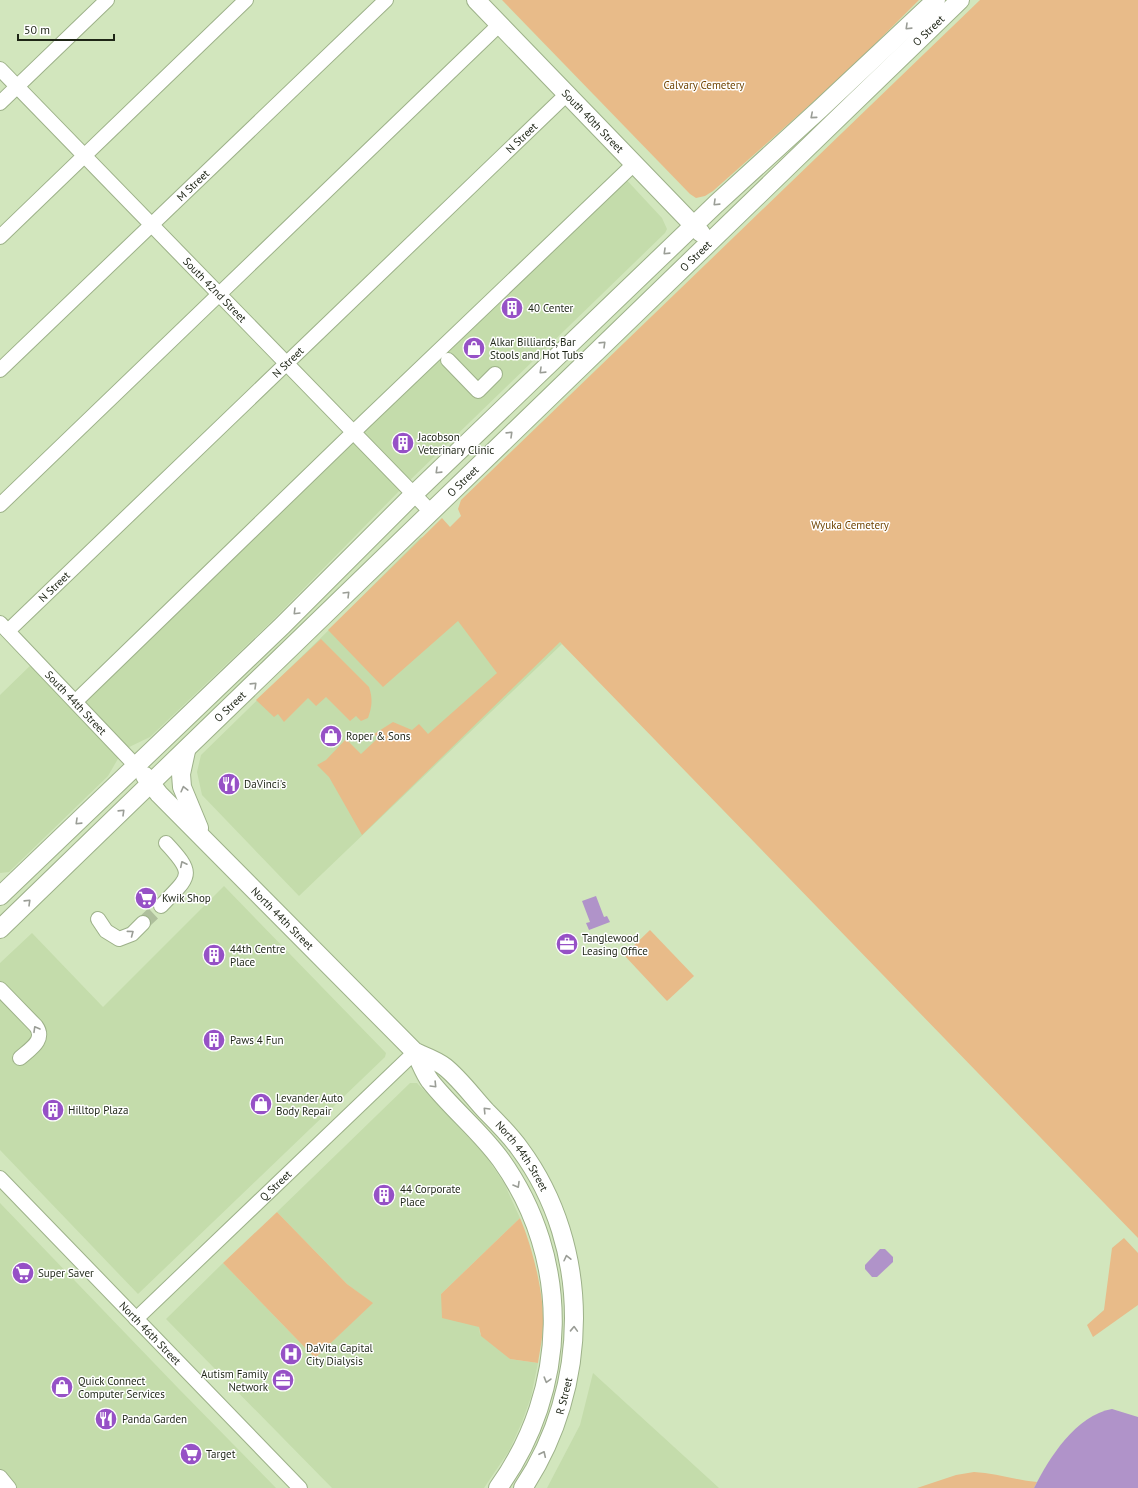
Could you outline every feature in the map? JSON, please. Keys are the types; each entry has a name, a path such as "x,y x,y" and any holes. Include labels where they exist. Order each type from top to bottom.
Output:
{"main road":[{"name":"South 40th Street","path":"476,0 568,93 710,242"},
{"name":"O Street","path":"0,896 282,626 414,494 745,176 860,73 936,0"},
{"name":"O Street","path":"0,929 186,751 430,511 960,0"},
{"path":"186,751 181,774 182,787 203,838"},
{"name":"South 44th Street","path":"136,766 151,784"},
{"name":"North 44th Street","path":"151,784 415,1052 444,1067 505,1130 521,1150 544,1190 562,1235 568,1260 573,1297"},
{"name":"North 44th Street","path":"415,1052 429,1080 489,1144 501,1160 522,1194 539,1233 546,1256 553,1300"},
{"name":"R Street","path":"523,1488 538,1464 551,1435 566,1393 573,1352 573,1297"},
{"name":"R Street","path":"498,1488 524,1446 536,1418 549,1372 553,1350 553,1300"}],"street":[{"path":"0,103 107,0"},
{"path":"0,237 246,0"},
{"name":"M Street","path":"0,370 386,0"},
{"path":"0,505 500,24"},
{"name":"South 42nd Street","path":"0,69 354,431 430,511"},
{"name":"N Street","path":"4,627 286,363 568,93"},
{"path":"76,701 354,431 635,163"},
{"path":"448,360 478,391 495,374"},
{"name":"South 44th Street","path":"4,627 76,701 136,766"},
{"path":"161,906 185,880 186,870 182,860 166,843"},
{"path":"98,919 106,931 119,938 132,934 143,923"},
{"path":"0,989 36,1026 40,1034 38,1041 20,1058"},
{"name":"Q Street","path":"136,1319 415,1052"},
{"name":"North 46th Street","path":"0,1178 300,1488"},
{"path":"0,1477 9,1488"}],"shaded area":[{"path":"622,175 662,218 667,229 665,233 405,485 273,620 150,737 123,750 108,776 9,872 0,873 0,695 36,660 76,701"},
{"path":"449,528 562,644 299,896 202,795 197,772 201,755 338,621 420,538"},
{"path":"224,886 386,1053 385,1057 138,1294 0,1150 0,963 32,933 103,1007"},
{"path":"596,896 604,917 607,916 610,922 589,930 586,923 590,922 582,901"},
{"name":"44 Corporate Place","path":"410,1083 417,1083 485,1155 504,1183 520,1218 441,1294 479,1327 480,1334 484,1338 500,1349 510,1359 538,1363 531,1397 522,1422 509,1451 484,1488 332,1488 166,1319 223,1263 315,1358 372,1303 347,1284 277,1212"},
{"path":"0,1203 179,1389 276,1488 0,1488"},
{"path":"880,1249 885,1249 893,1257 893,1262 877,1277 872,1277 865,1269 865,1265"},
{"path":"593,1373 719,1488 547,1488 580,1425"},
{"path":"1112,1409 1138,1417 1138,1488 1034,1488 1056,1451 1075,1429 1099,1413"}],"green space":[{"name":"Calvary Cemetery","path":"502,0 919,0 848,71 713,191 705,196 696,198 690,194"},
{"name":"Wyuka Cemetery","path":"980,0 1138,0 1138,1238 560,642 362,835 329,777 317,765 326,760 346,739 361,754 378,738 374,734 393,722 412,730 419,724 428,734 497,673 458,621 383,687 328,630 442,518 450,527 461,516 458,509 461,500"},
{"path":"321,639 369,687 372,703 368,718 361,721 356,716 350,721 326,697 316,706 308,698 284,722 278,714 274,717 256,700"},
{"path":"650,930 694,976 667,1001 624,955"},
{"path":"277,1212 347,1284 373,1303 315,1358 223,1263"},
{"path":"520,1218 533,1256 542,1298 543,1328 538,1363 510,1359 481,1336 479,1327 442,1318 441,1294"},
{"path":"1124,1238 1138,1253 1138,1305 1093,1337 1087,1325 1104,1310 1112,1248"},
{"path":"974,1472 1037,1482 1034,1488 917,1488 956,1475"}],"tunnel":[{"path":"143,923 161,906"}],"place":[{"name":"40 Center","path":"512,308"},
{"name":"Alkar Billiards, Bar Stools and Hot Tubs","path":"474,348"},
{"name":"Jacobson Veterinary Clinic","path":"403,443"},
{"name":"Roper & Sons","path":"331,736"},
{"name":"DaVinci's","path":"229,784"},
{"name":"Kwik Shop","path":"146,898"},
{"name":"Tanglewood Leasing Office","path":"567,944"},
{"name":"44th Centre Place","path":"214,955"},
{"name":"Paws 4 Fun","path":"214,1040"},
{"name":"Levander Auto Body Repair","path":"261,1104"},
{"name":"Hilltop Plaza","path":"53,1110"},
{"name":"44 Corporate Place","path":"384,1195"},
{"name":"Super Saver","path":"23,1273"},
{"name":"DaVita Capital City Dialysis","path":"291,1354"},
{"name":"Autism Family Network","path":"283,1380"},
{"name":"Quick Connect Computer Services","path":"62,1387"},
{"name":"Panda Garden","path":"106,1419"},
{"name":"Target","path":"191,1454"}]}
